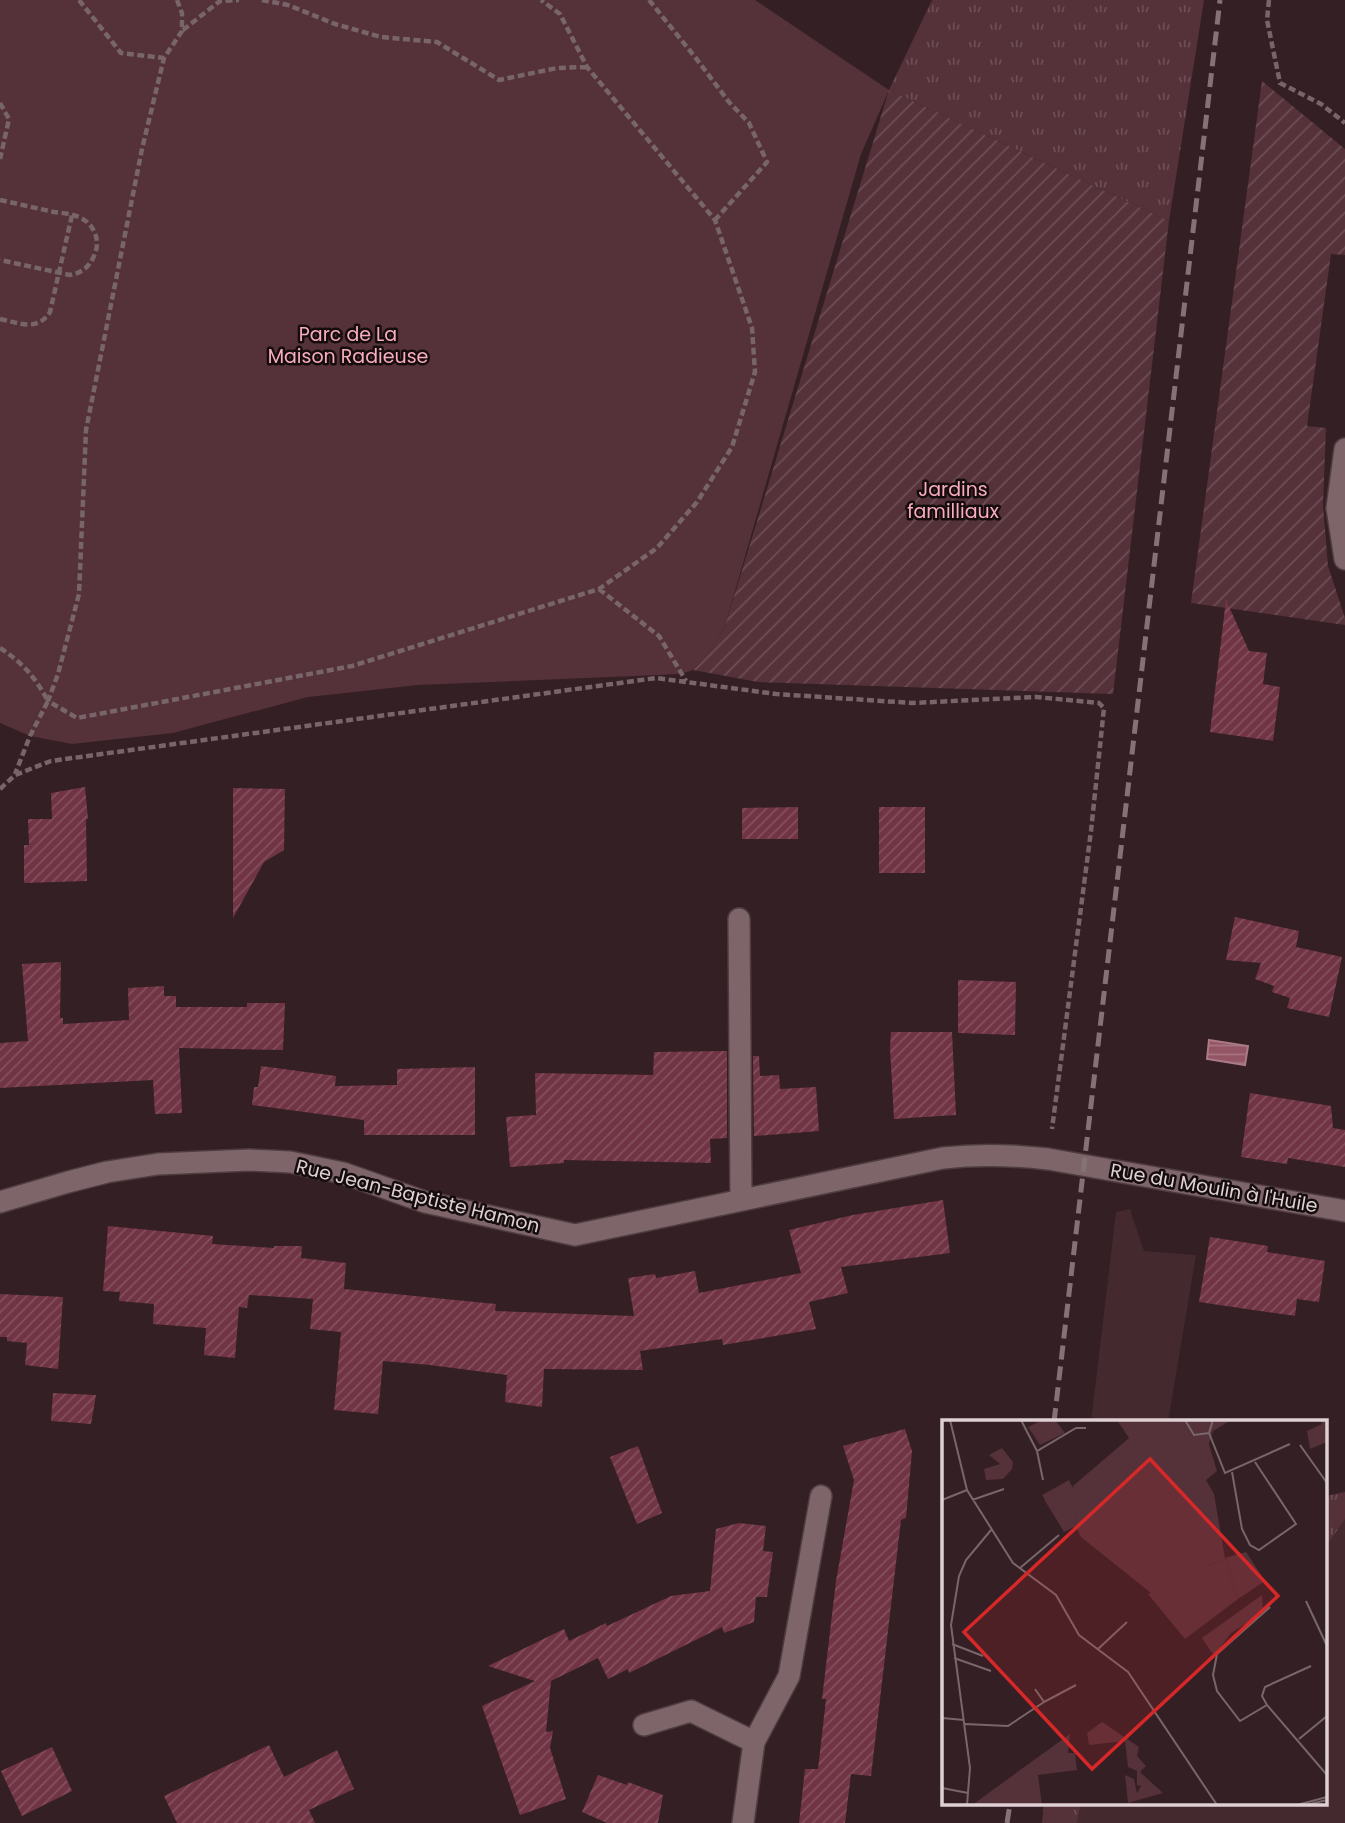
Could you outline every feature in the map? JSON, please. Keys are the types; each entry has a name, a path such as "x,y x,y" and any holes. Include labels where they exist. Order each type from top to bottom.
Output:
{"street":[{"path":"1345,449 1337,508 1345,559"},
{"path":"740,919 741,1200"},
{"name":"Rue Jean-Baptiste Hamon","path":"0,1202 107,1172 158,1164 249,1160 290,1162 343,1174 425,1202 575,1235 943,1157 1011,1155 1048,1158 1083,1165"},
{"name":"Rue du Moulin à l'Huile","path":"1083,1165 1345,1211"},
{"path":"743,1823 754,1742 789,1676 821,1496"},
{"path":"644,1725 691,1711 754,1742"}],"path":[{"path":"79,0 121,53 164,58"},
{"path":"177,0 182,13 183,31"},
{"path":"15,775 58,674 79,594 86,430 142,149 164,58 183,31 220,1 239,0"},
{"path":"262,0 288,5 335,24 381,37 437,42 499,80 557,68 587,67"},
{"path":"0,648 25,666 39,683 48,701 76,718 352,666 599,589 657,548 697,502 732,447 755,372 752,328 715,219 587,67 560,14 541,0"},
{"path":"649,0 729,102 749,123 767,162 715,219"},
{"path":"1269,0 1267,20 1280,83 1321,104 1345,122"},
{"path":"0,103 9,119 0,159"},
{"path":"0,200 84,219 94,230 97,243 97,251 79,274 69,275 0,260"},
{"path":"0,319 27,325 45,320 50,312 72,215"},
{"path":"599,589 659,636 687,683"},
{"path":"0,789 15,775 51,761 656,678 776,694 912,703 1036,698 1099,703 1104,708 1091,831 1048,1158"}],"shaded area":[{"path":"1209,1040 1248,1046 1245,1065 1207,1059"},
{"path":"1130,1209 1144,1251 1196,1255 1168,1420 1091,1420 1116,1212"},
{"path":"1345,1492 1345,1823 1042,1823 1044,1806 1328,1806 1328,1496"}],"green space":[{"name":"Parc de La Maison Radieuse","path":"0,0 755,0 889,90 861,154 725,626 699,665 690,671 677,674 418,685 308,697 173,733 72,744 30,736 0,723"},
{"path":"932,0 1204,0 1169,221 889,90"},
{"path":"1262,81 1345,149 1345,255 1331,254 1307,426 1326,428 1323,505 1328,566 1345,625 1191,603"},
{"name":"Jardins familliaux","path":"889,90 1169,221 1113,694 758,682 693,670 710,651 725,626"},
{"path":"1345,1492 1345,1519 1328,1543 1328,1496"},
{"path":"1044,1806 1080,1806 1077,1823 1042,1823"}],"building":[{"path":"1226,600 1249,651 1267,653 1263,684 1280,687 1273,741 1210,732"},
{"path":"85,787 88,819 87,881 24,883 24,845 29,845 28,819 52,819 51,793"},
{"path":"233,788 285,789 284,850 264,862 233,918"},
{"path":"798,807 798,839 742,839 742,808"},
{"path":"879,807 925,807 925,873 879,873"},
{"path":"1235,917 1299,931 1296,947 1342,957 1329,1017 1287,1008 1290,998 1272,992 1274,986 1255,979 1261,963 1226,960"},
{"path":"61,962 60,1018 63,1018 63,1024 129,1020 128,988 164,986 164,996 176,996 176,1007 247,1007 247,1003 285,1003 283,1050 179,1048 182,1113 155,1114 153,1080 0,1088 0,1043 28,1041 22,964"},
{"path":"958,980 1016,982 1015,1035 958,1033"},
{"path":"891,1032 952,1032 956,1115 894,1119"},
{"path":"727,1051 727,1138 710,1139 711,1163 564,1160 564,1163 510,1167 506,1117 536,1115 535,1073 653,1075 654,1052"},
{"path":"753,1056 759,1056 760,1076 779,1075 780,1089 816,1087 819,1131 754,1136"},
{"path":"261,1066 336,1076 335,1086 397,1085 397,1069 475,1067 475,1135 364,1135 364,1120 252,1105"},
{"path":"1250,1093 1331,1106 1333,1128 1345,1130 1345,1167 1288,1158 1287,1164 1241,1157"},
{"path":"943,1200 950,1253 841,1267 848,1293 809,1302 816,1329 723,1345 722,1339 640,1351 643,1370 544,1369 542,1407 505,1402 507,1375 383,1361 378,1414 334,1410 341,1332 310,1329 313,1299 249,1295 247,1308 239,1307 235,1358 204,1355 206,1328 153,1324 154,1304 119,1301 120,1292 103,1291 108,1226 213,1236 212,1244 274,1248 302,1246 301,1258 346,1263 344,1289 496,1304 495,1311 634,1316 628,1278 655,1274 656,1278 695,1271 699,1293 801,1273 789,1230 853,1215"},
{"path":"1210,1237 1268,1246 1267,1252 1325,1261 1319,1302 1297,1299 1295,1316 1199,1302"},
{"path":"0,1294 63,1297 58,1369 25,1365 27,1343 7,1341 7,1337 0,1337"},
{"path":"53,1393 96,1395 91,1424 51,1421"},
{"path":"905,1429 912,1451 906,1518 901,1520 871,1776 851,1774 845,1823 799,1823 805,1769 818,1769 826,1699 822,1699 836,1581 854,1480 843,1446"},
{"path":"638,1446 662,1513 637,1524 610,1457"},
{"path":"739,1523 766,1526 763,1551 773,1552 767,1597 756,1597 754,1622 724,1633 722,1627 629,1673 628,1669 608,1679 598,1658 551,1681 546,1732 553,1731 550,1748 566,1799 520,1815 482,1706 535,1681 488,1666 564,1629 569,1641 671,1596 710,1591 716,1529"},
{"path":"269,1745 284,1777 337,1750 354,1789 309,1810 315,1823 177,1823 164,1796"},
{"path":"52,1747 72,1791 22,1816 1,1771"},
{"path":"598,1775 627,1785 628,1782 663,1795 658,1823 607,1823 582,1812"}],"railway":[{"path":"1054,1420 1220,0"},
{"path":"1007,1823 1010,1806"}]}
